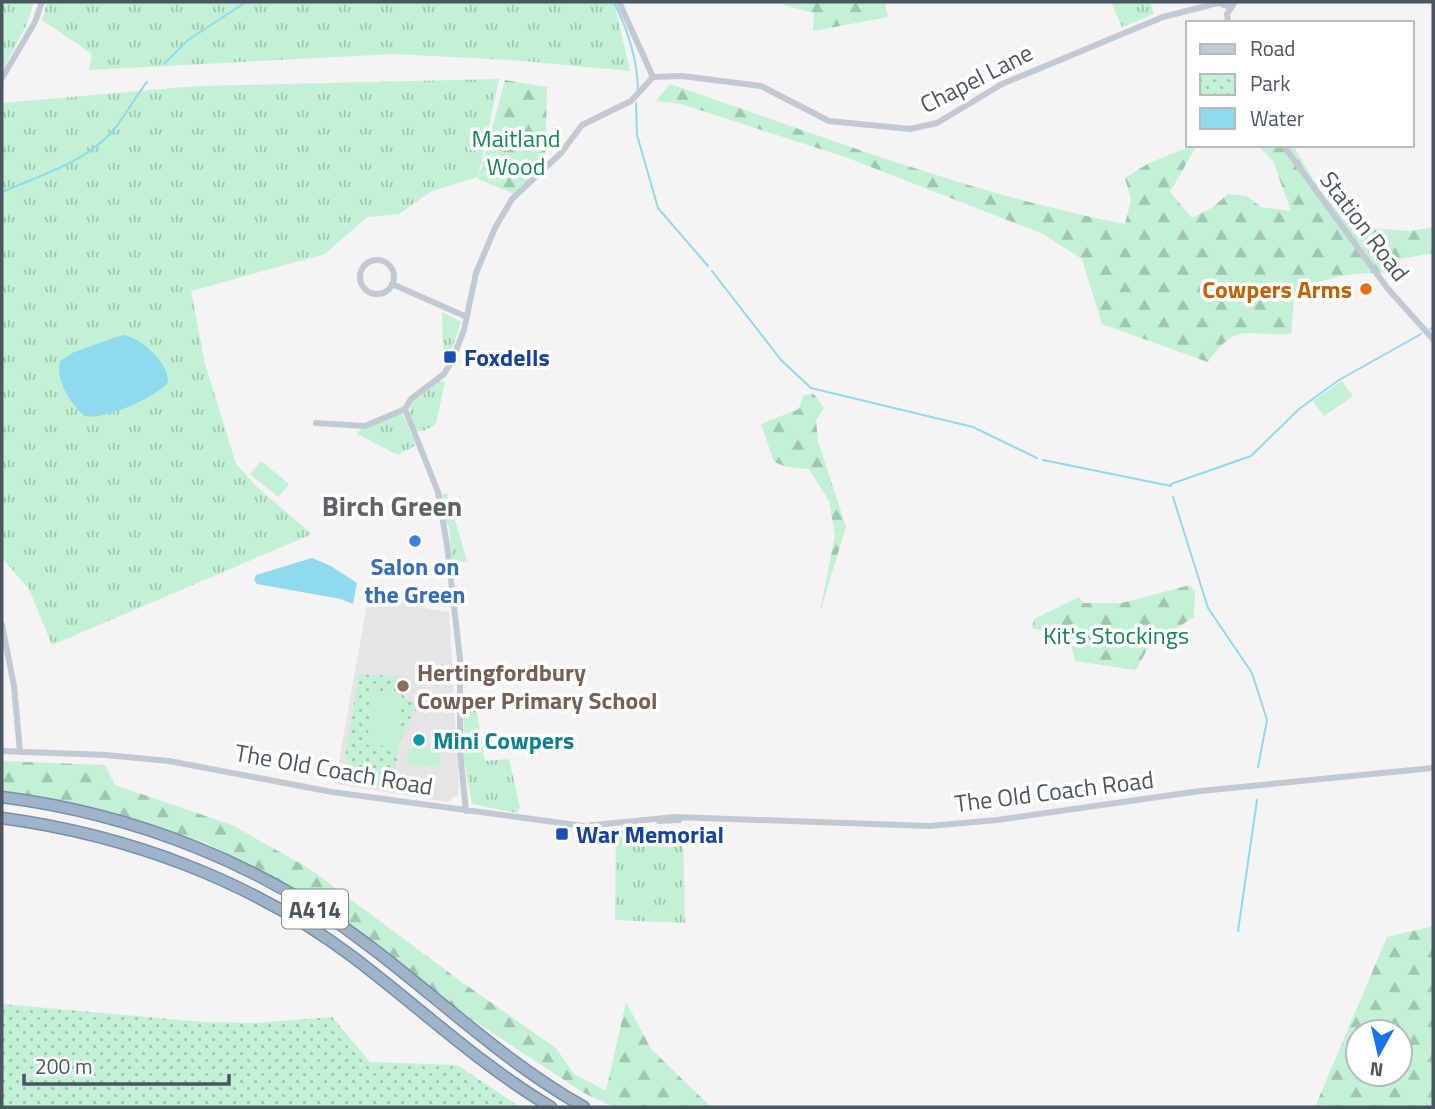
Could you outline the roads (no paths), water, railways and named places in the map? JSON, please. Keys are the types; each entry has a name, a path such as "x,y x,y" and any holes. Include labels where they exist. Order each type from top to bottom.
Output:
{"highway":[{"name":"A414","path":"2,797 52,804 121,821 205,851 293,894 371,947 495,1049 584,1107"},
{"name":"A414","path":"2,818 50,825 158,854 261,899 351,955 483,1059 551,1107"}],"street":[{"path":"2,78 36,22 42,2"},
{"path":"316,423 365,426 405,409 411,399 444,374 457,350 476,273 495,228 512,199 561,153 582,125 631,101 653,77 619,2"},
{"name":"Chapel Lane","path":"653,77 682,76 761,86 829,121 910,129 937,123 1002,84 1163,17 1218,3 1230,4"},
{"name":"Station Road","path":"1284,147 1388,289 1424,325 1433,339"},
{"path":"379,260 393,269 392,284 388,292 379,295 364,288 360,276 368,262 379,260"},
{"path":"392,284 467,317"},
{"path":"405,409 438,492 447,544 459,648 460,752 466,811"},
{"path":"2,625 14,686 20,752"},
{"name":"The Old Coach Road","path":"2,751 106,755 169,761 332,792 584,826 679,820 940,825 1200,791 1433,768"}],"water":[{"path":"123,335 138,341 153,352 164,367 168,382 129,407 104,415 85,416 65,392 60,376 60,361 74,352"},
{"path":"312,558 331,566 357,583 353,604 341,599 257,584 254,580 256,575"}],"waterway":[{"path":"164,64 188,40 246,2"},
{"path":"614,2 631,44 638,89"},
{"path":"2,192 60,168 100,143 117,126 147,82"},
{"path":"636,103 637,135 658,208 708,266"},
{"path":"712,271 781,360 811,388 973,427 1037,458"},
{"path":"1171,484 1251,456 1299,409 1339,380 1421,334"},
{"path":"1043,460 1171,486"},
{"path":"1173,497 1208,608 1252,673 1267,720 1258,767"},
{"path":"1238,931 1257,800"}],"place":[{"name":"Cowpers Arms","path":"1366,289"},
{"name":"Foxdells","path":"450,357"},
{"name":"Salon on the Green","path":"415,541"},
{"name":"Hertingfordbury Cowper Primary School","path":"403,686"},
{"name":"Mini Cowpers","path":"419,740"},
{"name":"War Memorial","path":"562,834"}],"district":[{"name":"Birch Green","path":"392,505"}],"park label":[{"name":"Maitland Wood","path":"516,152"},
{"name":"Kit's Stockings","path":"1116,635"}]}
